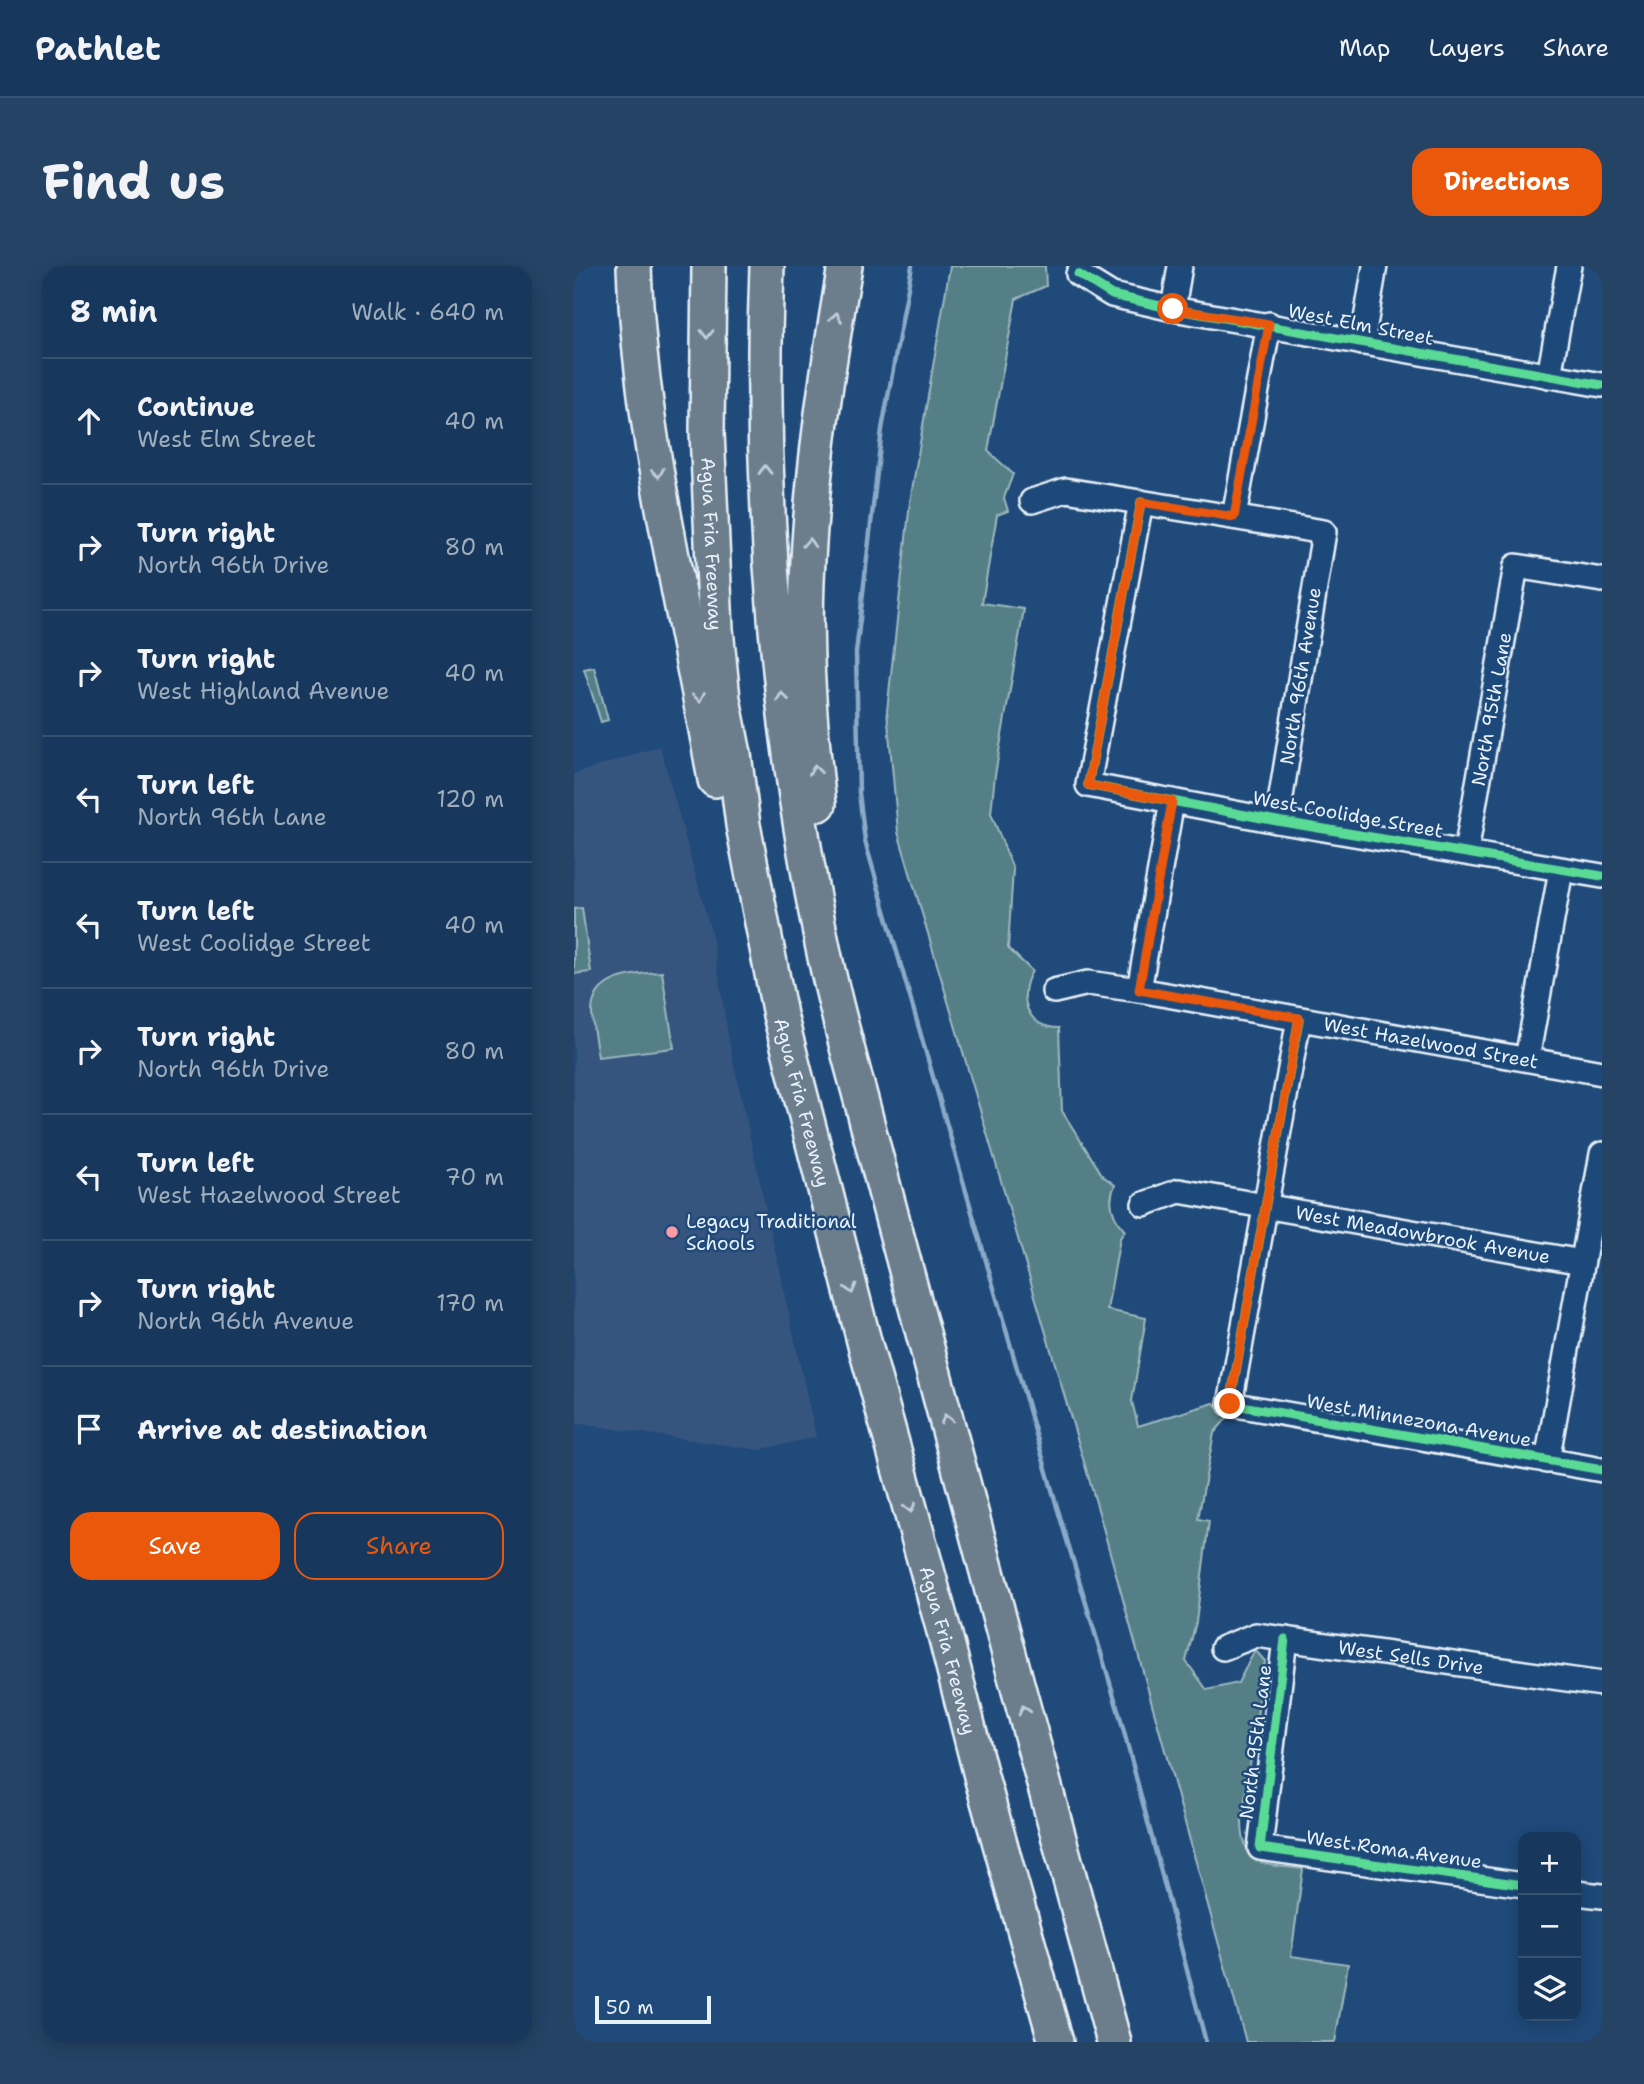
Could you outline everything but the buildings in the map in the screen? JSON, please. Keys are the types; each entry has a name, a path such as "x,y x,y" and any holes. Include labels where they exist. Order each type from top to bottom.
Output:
{"highway":[{"path":"634,266 643,378 659,483 758,1009 785,1111 821,1175"},
{"name":"Agua Fria Freeway","path":"709,266 707,444 716,629 723,699 734,754 743,825 780,1015 982,1780 1056,2042"},
{"path":"767,266 764,361 766,507 773,612 786,732 823,951 880,1175 1114,2042"},
{"path":"845,266 823,398 810,529 807,584 810,715 833,894 876,1098 880,1175"},
{"path":"1042,1776 1082,1870 1131,2042"},
{"path":"982,1780 992,1886 1036,2042"}],"street":[{"path":"1173,309 1181,266"},
{"path":"1362,343 1375,266"},
{"path":"1549,376 1569,266"},
{"name":"West Elm Street","path":"1078,274 1112,295 1173,309 1602,385"},
{"path":"1032,500 1066,490 1234,517 1269,324"},
{"name":"West Coolidge Street","path":"1141,502 1088,785 1277,821 1602,876"},
{"name":"North 96th Avenue","path":"1234,517 1324,531 1277,821"},
{"name":"North 95th Lane","path":"1466,852 1516,566 1602,580"},
{"path":"1139,990 1172,801"},
{"path":"1527,1059 1561,870"},
{"name":"West Hazelwood Street","path":"1054,991 1088,983 1139,990 1602,1073"},
{"path":"1265,1207 1299,1018"},
{"path":"1547,1461 1602,1154"},
{"name":"West Meadowbrook Avenue","path":"1144,1204 1179,1191 1582,1262"},
{"name":"West Minnezona Avenue","path":"1265,1207 1230,1404 1602,1470"},
{"name":"West Sells Drive","path":"1223,1648 1256,1635 1602,1684"},
{"name":"North 95th Lane","path":"1260,1848 1285,1639"},
{"name":"West Roma Avenue","path":"1260,1848 1518,1884"},
{"path":"1581,1893 1602,1896"}],"shaded area":[{"name":"Legacy Traditional Schools","path":"660,746 712,935 729,1041 816,1437 759,1450 574,1423 574,774"}],"green space":[{"path":"950,266 1045,266 1046,286 1016,299 988,451 1013,474 1004,498 1008,511 997,515 982,603 1024,609 995,775 991,813 1013,869 1008,948 1032,971 1025,990 1025,1000 1032,1017 1048,1027 1059,1028 1062,1111 1103,1176 1115,1185 1112,1210 1125,1231 1120,1238 1107,1310 1146,1318 1132,1401 1138,1426 1214,1403 1227,1418 1214,1433 1198,1519 1209,1521 1196,1622 1186,1661 1207,1690 1238,1683 1255,1650 1265,1661 1242,1821 1243,1837 1246,1848 1259,1861 1303,1869 1291,1956 1348,1964 1335,2042 1246,2042 1097,1506 898,832 887,711 910,502"},
{"path":"594,667 608,720 601,722 584,669"},
{"path":"582,908 591,972 574,974 574,909"},
{"path":"662,972 674,1048 598,1057 592,1012 594,1000 600,990 617,979"}],"waterway":[{"path":"912,266 882,429 856,653 859,793 865,841 1119,1713 1206,2042"}],"cycle path":[{"path":"1078,274 1112,295 1173,309 1602,385"},
{"path":"1141,502 1088,785 1277,821 1602,876"},
{"path":"1299,1019 1230,1404 1602,1470"},
{"path":"1285,1639 1260,1848 1518,1884"}],"place":[{"name":"Legacy Traditional Schools","path":"672,1232"}],"route":[{"path":"1173,309 1269,324 1234,517 1141,502 1088,785 1172,801 1139,990 1299,1018 1230,1404"}]}
